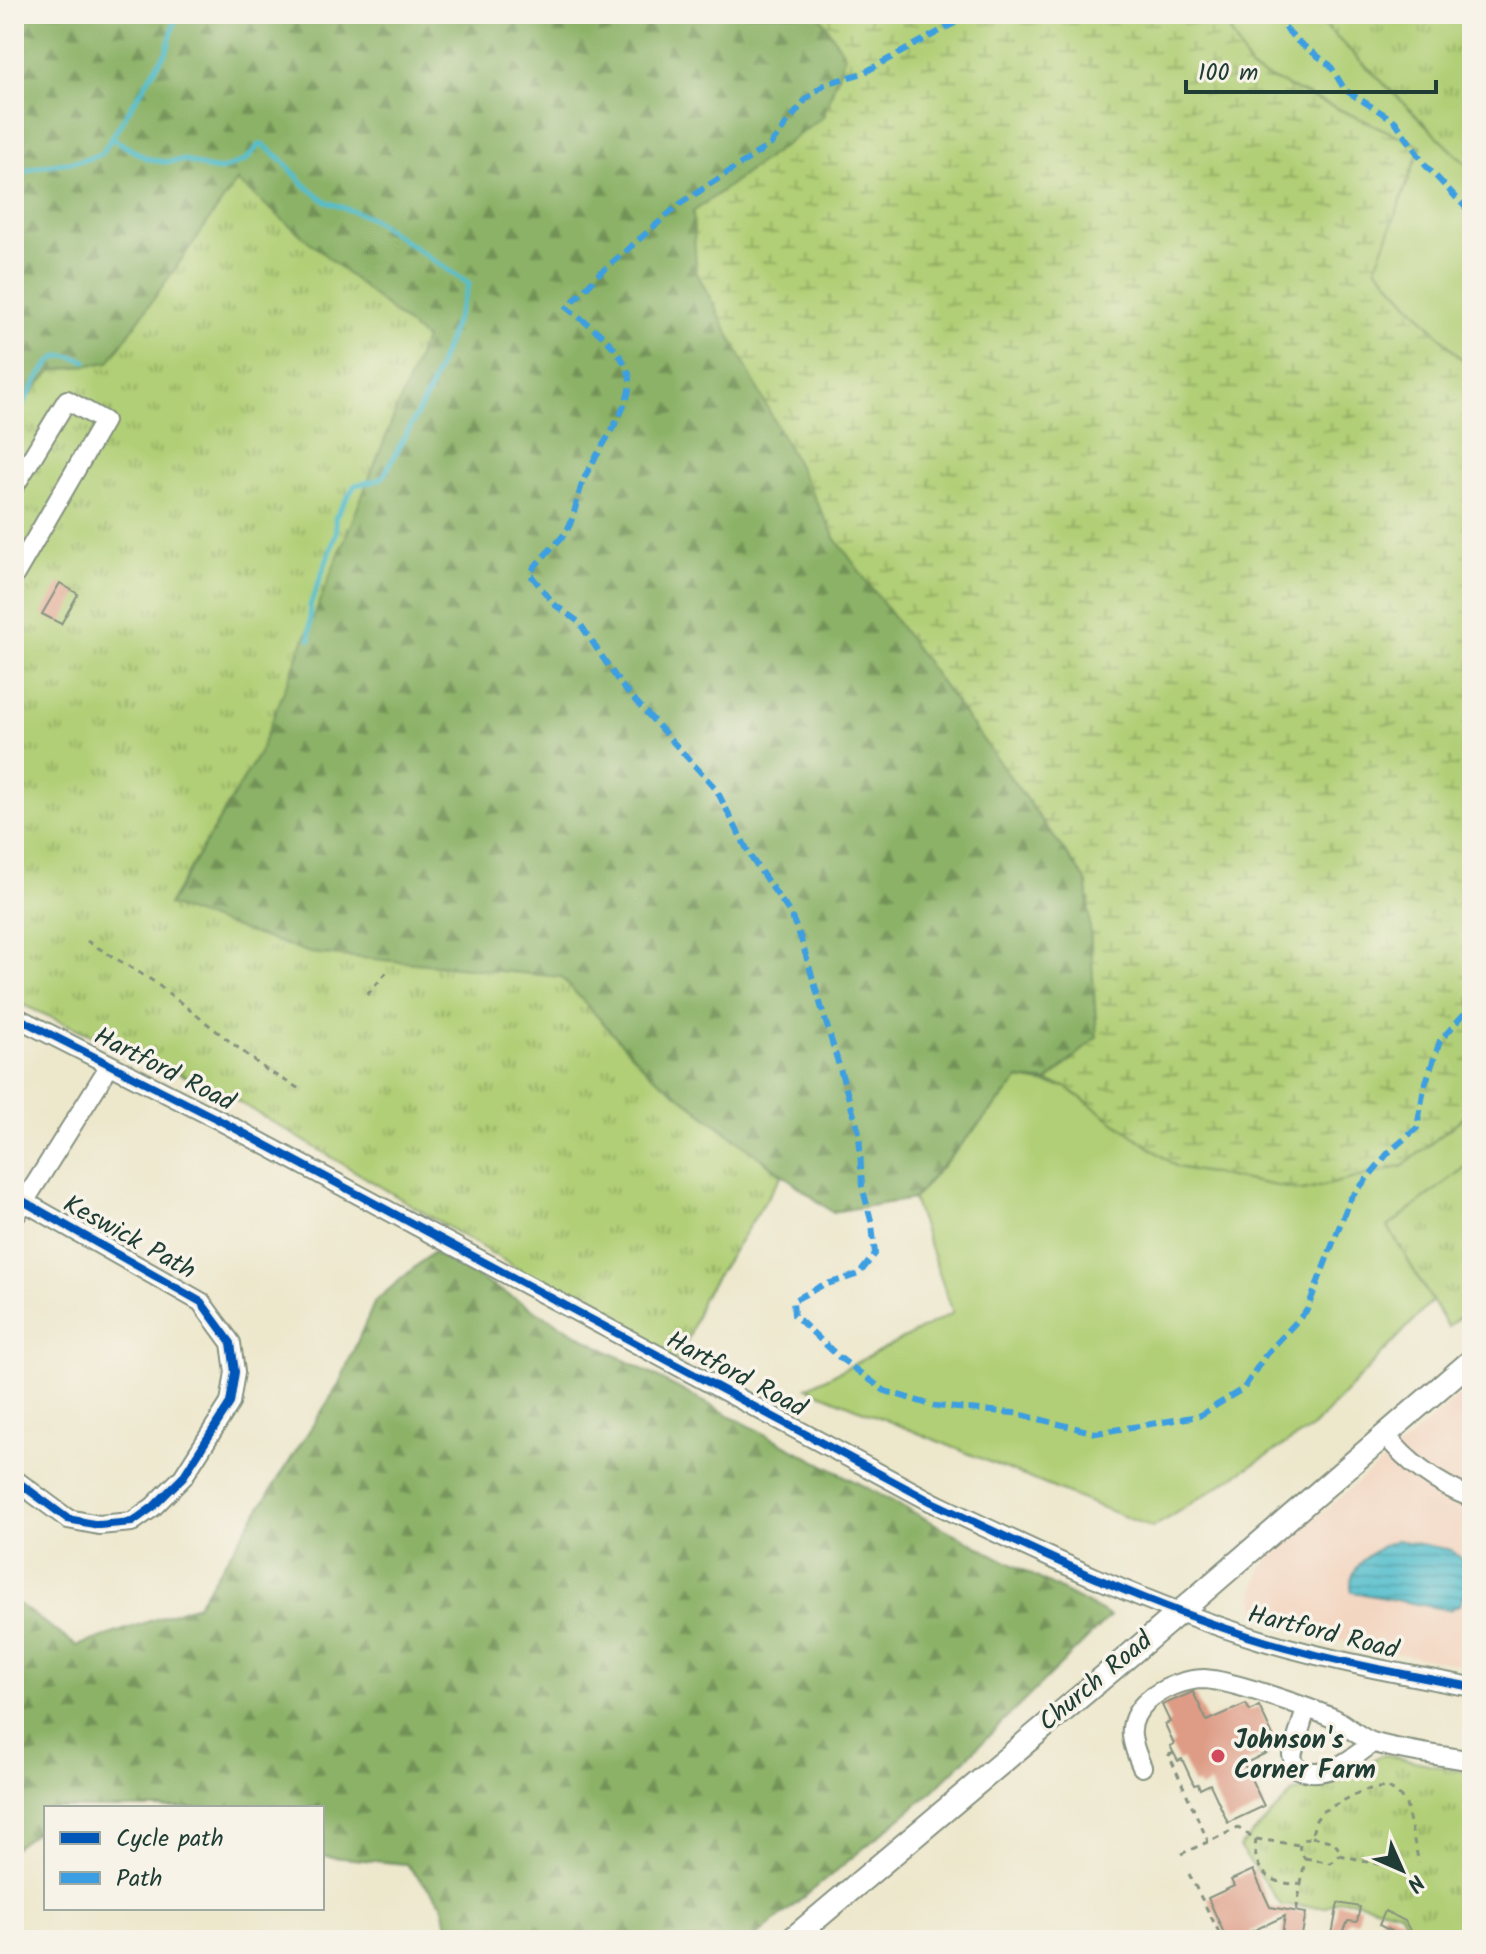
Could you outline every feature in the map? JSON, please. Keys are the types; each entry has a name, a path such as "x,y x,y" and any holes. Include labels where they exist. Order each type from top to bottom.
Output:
{"main road":[{"name":"Church Road","path":"791,1940 1138,1648 1472,1360"}],"street":[{"path":"14,487 67,400 104,421 14,576"},
{"name":"Hartford Road","path":"14,1016 221,1121 932,1502 1072,1568 1135,1596 1243,1634 1326,1658 1472,1687"},
{"path":"14,1218 110,1065"},
{"name":"Keswick Path","path":"14,1479 68,1519 99,1525 132,1522 153,1507 183,1477 230,1403 235,1372 231,1343 201,1302 23,1201"},
{"path":"1385,1434 1402,1456 1419,1469 1472,1498"},
{"path":"1142,1767 1130,1740 1137,1713 1158,1693 1196,1680 1218,1682 1334,1719 1372,1743 1472,1761"},
{"path":"1306,1709 1292,1755 1295,1768 1306,1773 1336,1769 1372,1743"}],"path":[{"path":"87,941 153,981 265,1069 303,1091"},
{"path":"367,995 387,972"},
{"path":"1174,1753 1169,1755 1208,1841"},
{"path":"1311,1837 1316,1820 1323,1811 1364,1790 1387,1787 1398,1794 1406,1805 1419,1863"},
{"path":"1181,1854 1238,1828 1256,1839 1299,1845"},
{"path":"1311,1837 1334,1842 1340,1855 1331,1863 1305,1858 1299,1845 1302,1840 1311,1837"},
{"path":"1256,1839 1254,1853 1265,1876 1283,1885 1301,1884"},
{"path":"1340,1855 1409,1871"},
{"path":"1296,1912 1305,1858"},
{"path":"1189,1874 1223,1940"}],"shaded area":[{"path":"1472,1385 1472,1667 1379,1650 1274,1622 1257,1610 1255,1588 1263,1567 1271,1557"}],"green space":[{"path":"14,14 819,14 845,55 823,117 693,212 836,539 1087,882 1097,1037 1047,1082 1019,1079 913,1199 832,1212 647,1071 561,977 310,953 168,906 259,753 237,181 109,362 51,371 14,414"},
{"path":"819,14 1221,14 1251,70 1421,146 1376,267 1472,371 1472,1110 1403,1166 1303,1191 1177,1167 1066,1087 1047,1082 1097,1037 1087,882 836,539 696,271 693,212 823,117 845,55"},
{"path":"1221,14 1313,14 1472,170 1472,371 1375,267 1421,146 1251,70"},
{"path":"1313,14 1472,14 1472,170"},
{"path":"237,181 425,339 259,753 168,905 310,953 561,977 647,1071 782,1175 702,1299 690,1335 675,1363 226,1094 14,1001 14,414 51,371 109,362"},
{"path":"1019,1079 1066,1087 1177,1166 1403,1166 1472,1110 1472,1162 1388,1227 1432,1301 1313,1427 1152,1528 807,1388 953,1313 913,1199"},
{"path":"1472,1162 1472,1306 1448,1327 1388,1227"},
{"path":"433,1252 598,1346 1110,1616 933,1791 752,1940 450,1940 442,1903 406,1864 324,1856 324,1806 44,1806 44,1826 14,1848 14,1601 77,1646 197,1605 338,1386 375,1301"},
{"path":"1386,1755 1472,1773 1471,1940 1417,1940 1400,1912 1350,1900 1339,1900 1327,1907 1282,1906 1239,1847 1294,1792 1323,1788"}],"water":[{"path":"1397,1540 1451,1550 1462,1559 1467,1586 1459,1605 1449,1610 1352,1592 1353,1574 1364,1559"}],"building":[{"path":"60,583 78,594 61,624 42,614"},
{"name":"Johnson's Corner Farm","path":"1193,1692 1207,1721 1246,1704 1250,1711 1259,1706 1278,1747 1244,1764 1264,1806 1228,1823 1210,1784 1200,1789 1198,1784 1194,1785 1182,1759 1178,1761 1170,1746 1174,1744 1165,1724 1170,1722 1162,1705"},
{"path":"1253,1870 1270,1907 1306,1913 1301,1940 1281,1940 1285,1916 1250,1932 1254,1940 1227,1940 1208,1898 1234,1886 1231,1880"},
{"path":"1338,1903 1360,1907 1357,1922 1348,1921 1340,1940 1331,1940"},
{"path":"1385,1911 1405,1921 1415,1940 1398,1940 1393,1932 1379,1925"}],"waterway":[{"path":"14,179 34,168 91,158 102,153 167,50 177,14"},
{"path":"111,138 146,158 163,162 185,160 221,170 246,160 259,145 263,145 327,202 369,217 469,284 429,392 383,477 355,485 335,518 336,532 310,606 310,639"},
{"path":"14,420 41,374 54,359 66,356 86,361"}],"marked path":[{"path":"971,14 863,73 825,84 806,99 771,144 680,204 599,274 567,308 619,354 629,374 630,385 621,412 584,479 569,526 530,574 555,605 579,622 621,685 716,789 752,859 790,913 800,936 859,1132 862,1186 872,1224 875,1254 859,1274 821,1286 793,1301 794,1315 840,1358 885,1391 935,1406 1014,1413 1096,1433 1199,1416 1244,1388 1264,1357 1307,1310 1350,1199 1389,1152 1417,1128 1424,1088 1440,1041 1472,1005"},
{"path":"1273,14 1297,41 1330,65 1345,90 1395,121 1426,166 1472,214"}],"cycle path":[{"path":"14,1016 221,1121 932,1502 1055,1560 1179,1612 1264,1641 1341,1661 1472,1687"},
{"path":"14,1479 68,1519 99,1525 132,1522 153,1507 183,1477 230,1403 235,1372 231,1343 201,1302 23,1201"}],"place":[{"name":"Johnson's Corner Farm","path":"1218,1756"}]}
